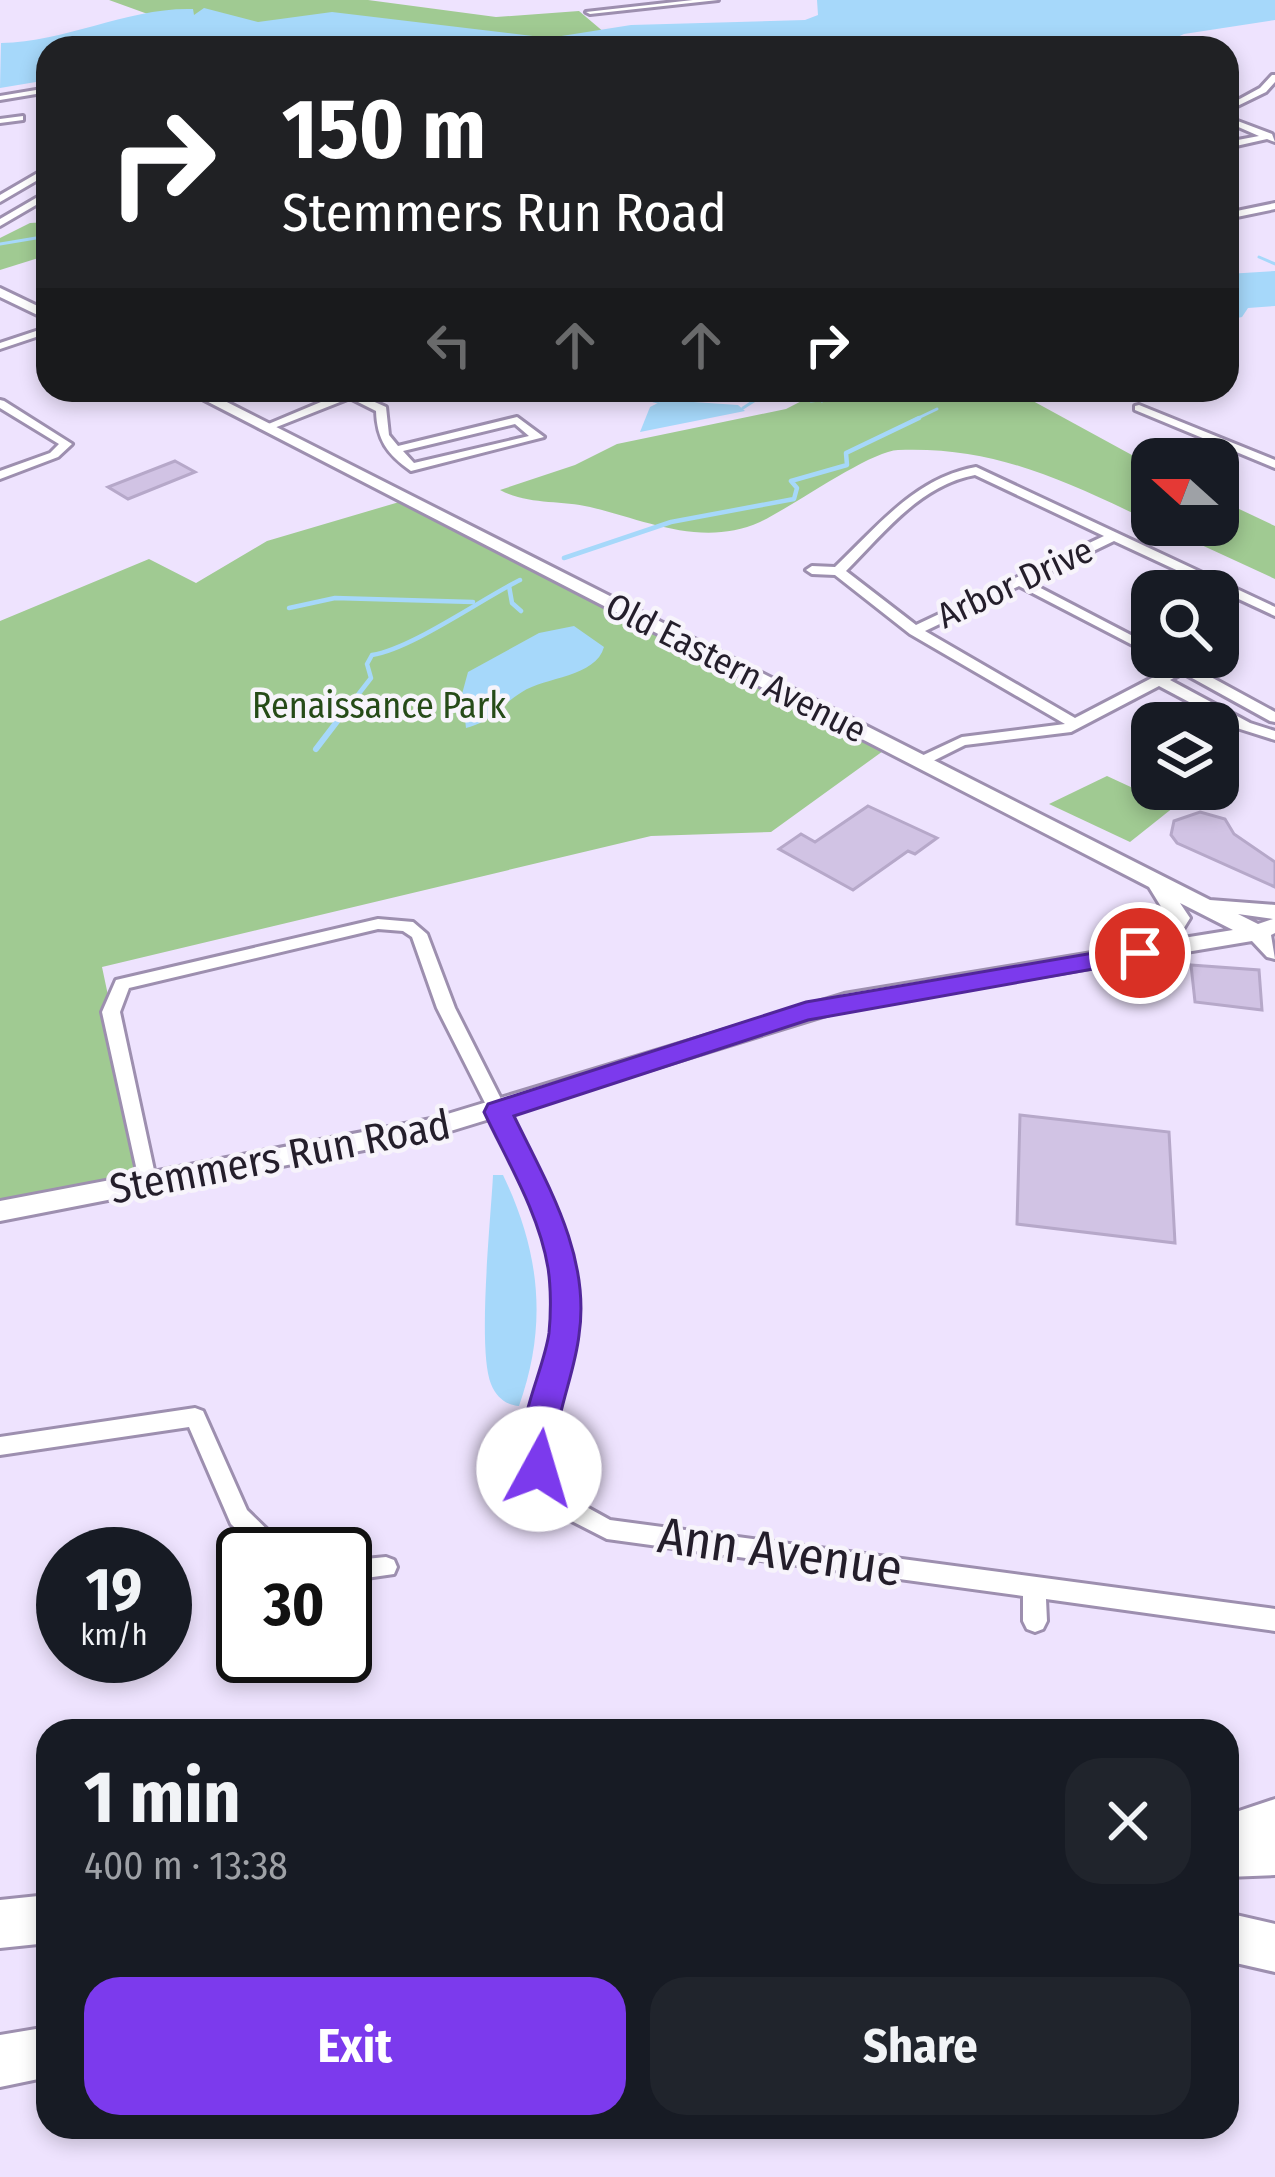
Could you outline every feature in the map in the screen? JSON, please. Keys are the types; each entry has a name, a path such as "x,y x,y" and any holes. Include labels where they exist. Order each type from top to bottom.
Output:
{"highway":[{"path":"1239,1834 1275,1822"},
{"path":"1239,1852 1275,1851"},
{"path":"0,1924 36,1920"},
{"path":"1239,1926 1275,1924"},
{"path":"1239,1940 1275,1948"},
{"path":"0,2061 36,2054"}],"street":[{"path":"478,0 543,0"},
{"path":"590,12 716,0"},
{"path":"1239,103 1264,90 1275,77"},
{"path":"0,98 36,92"},
{"path":"0,121 20,118"},
{"path":"1239,123 1270,134"},
{"path":"1239,140 1270,134"},
{"path":"0,199 36,179"},
{"path":"0,183 26,187"},
{"path":"0,227 24,218 36,204"},
{"path":"1239,214 1275,206"},
{"path":"0,292 36,310"},
{"path":"0,346 36,335"},
{"name":"Old Eastern Avenue","path":"215,402 1157,882 1269,931 1275,956"},
{"path":"260,425 318,402"},
{"path":"368,402 382,409 381,431 394,450 411,467 538,437 517,420 394,450"},
{"path":"0,403 66,444 54,455 0,475"},
{"path":"1139,408 1275,464"},
{"path":"838,571 925,491 968,471 987,473 1275,612"},
{"name":"Arbor Drive","path":"915,631 1114,536"},
{"path":"812,570 838,571 915,631 1075,724"},
{"path":"1022,583 1131,640"},
{"path":"920,762 962,742 1048,733 1075,724 1164,678"},
{"path":"1202,678 1275,718"},
{"path":"1160,680 1245,726 1275,736"},
{"path":"1157,882 1179,918 1160,950"},
{"path":"1199,903 1275,912"},
{"name":"Ann Avenue","path":"148,1184 111,1012 117,991 140,976 354,929 390,923 419,934 446,1008 559,1244 565,1332 537,1450 545,1484 564,1506 607,1529 1275,1620"},
{"name":"Stemmers Run Road","path":"0,1211 497,1112 806,1011 1269,931"},
{"path":"1215,940 1275,956"},
{"path":"0,1446 195,1418 239,1517 249,1527"},
{"path":"372,1568 386,1567"},
{"path":"1034,1588 1035,1621"}],"green space":[{"path":"109,0 368,0 496,17 579,11 605,33 486,36 156,17"},
{"path":"36,223 36,259 0,270 0,238"},
{"path":"800,402 1035,402 1131,455 1131,512 999,460 934,450 885,453 760,522 717,532 674,529 500,490 575,465 617,444 786,409"},
{"name":"Renaissance Park","path":"406,500 890,746 771,832 651,836 102,967 148,1184 0,1210 0,621 149,559 196,583 267,541"},
{"path":"1239,509 1275,526 1275,579 1204,546 1239,546"},
{"path":"1107,776 1131,787 1131,810 1170,810 1130,842 1049,804"}],"water":[{"path":"817,0 1275,0 1275,20 1180,36 562,36 631,25 805,20 818,15"},
{"path":"204,8 258,22 332,12 532,36 54,36 169,10 193,9 194,15"},
{"path":"36,39 36,82 0,88 1,43"},
{"path":"1275,271 1275,306 1248,308 1239,318 1239,273"},
{"path":"660,402 694,402 738,405 745,411 640,432 650,407"},
{"path":"574,626 604,647 591,665 532,687 483,722 466,728 462,694 468,672 539,633"},
{"path":"493,1175 503,1175 516,1204 536,1289 534,1347 519,1406 496,1393 487,1367 485,1314"}],"building":[{"path":"175,461 195,472 128,499 108,487"},
{"path":"868,806 937,838 915,854 908,851 853,890 779,849 801,834 815,842"},
{"path":"1200,812 1225,819 1234,834 1275,862 1275,887 1177,843 1171,835 1174,821"},
{"path":"1191,965 1259,970 1262,1010 1195,1002"},
{"path":"1020,1115 1169,1132 1175,1243 1017,1224"}],"waterway":[{"path":"0,244 36,238"},
{"path":"1259,257 1275,264"},
{"path":"743,408 752,402"},
{"path":"912,421 937,409"},
{"path":"564,558 671,522 794,499 797,488 791,481 847,465 846,453 919,418"},
{"path":"509,586 520,580"},
{"path":"340,718 371,678 367,664 372,655 425,634 509,586"},
{"path":"509,586 512,603 521,611"},
{"path":"289,608 335,598 473,602"},
{"path":"316,749 342,715"}],"route":[{"path":"539,1469 542,1423 565,1332 563,1268 546,1212 497,1112 806,1011 1140,953"}]}
